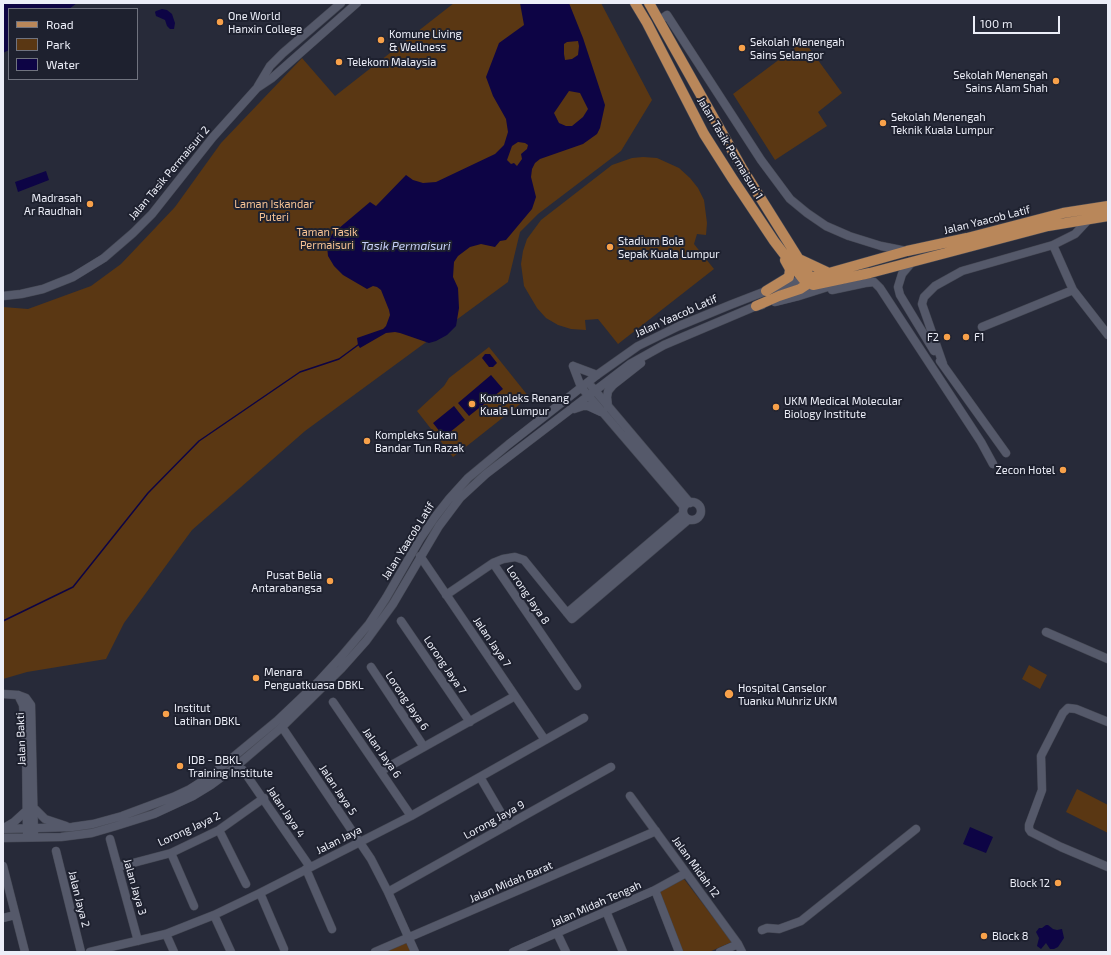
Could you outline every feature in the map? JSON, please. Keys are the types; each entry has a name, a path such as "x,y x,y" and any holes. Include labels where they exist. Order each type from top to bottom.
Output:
{"main road":[{"name":"Jalan Tasik Permaisuri 1","path":"635,3 647,23 704,134 774,241 807,280"},
{"name":"Jalan Tasik Permaisuri 1","path":"649,3 660,20 743,170 799,259 807,280"},
{"path":"732,178 743,170"},
{"name":"Jalan Yaacob Latif","path":"807,280 907,251 967,238 1063,213 1108,206"},
{"name":"Jalan Yaacob Latif","path":"870,273 1048,226 1108,216"},
{"path":"766,291 789,277 790,274 790,269 774,241"},
{"path":"799,259 829,273"},
{"path":"756,306 800,289 807,280 813,286 870,273"}],"street":[{"name":"Jalan Tasik Permaisuri 2","path":"3,296 43,289 73,277 104,258 133,233 152,214 213,137 257,88 270,66 341,3"},
{"name":"Jalan Tasik Permaisuri 2","path":"257,88 272,78 357,3"},
{"path":"660,20 667,16 761,160 790,199 807,214 826,226 849,236 881,246 907,251"},
{"path":"942,364 922,304 924,297 935,286 962,271 1053,245 1075,234 1090,218"},
{"path":"1053,245 1073,290 1108,335"},
{"path":"912,262 902,274 898,287 900,295 942,364 1006,453"},
{"name":"Jalan Yaacob Latif","path":"3,838 62,837 92,833 168,808 193,796 211,785 234,768 282,727 336,675 366,641 393,604 438,526 460,498 486,474 630,364 664,346 756,306 800,296 870,273"},
{"name":"Jalan Yaacob Latif","path":"3,829 72,827 93,824 122,816 160,802 190,789 209,777 278,720 318,682 369,624 386,598 420,539 449,499 468,478 584,384 624,355 653,338 766,291 807,280"},
{"path":"800,296 874,282 880,288 981,442 993,464"},
{"path":"982,327 1073,290"},
{"path":"606,410 608,391 613,385 664,346"},
{"path":"493,563 509,557 524,560 569,616 686,511 591,393 573,366 597,375"},
{"path":"564,414 578,407 588,406 606,410"},
{"name":"Jalan Jaya 7","path":"420,556 545,740"},
{"name":"Lorong Jaya 8","path":"446,595 493,563 577,686"},
{"name":"Lorong Jaya 7","path":"401,621 470,722"},
{"path":"1046,632 1108,659"},
{"name":"Lorong Jaya 6","path":"371,667 424,747"},
{"name":"Jalan Bakti","path":"3,694 18,695 23,705 30,810 30,838"},
{"path":"381,771 515,696"},
{"name":"Jalan Jaya 6","path":"334,702 412,816"},
{"path":"1108,722 1076,709 1068,708 1063,713 1041,756 1042,790 1028,825 1031,832 1061,847 1108,867"},
{"name":"Jalan Jaya","path":"90,952 166,934 260,893 412,816 584,718"},
{"name":"Jalan Jaya 5","path":"282,727 371,859 388,892 415,952"},
{"name":"Lorong Jaya 9","path":"388,892 611,767"},
{"name":"Jalan Jaya 4","path":"243,770 264,798 308,868 332,929"},
{"path":"480,777 508,825"},
{"name":"Jalan Midah 12","path":"630,796 740,948"},
{"name":"Lorong Jaya 2","path":"118,867 171,853 219,830 264,798"},
{"path":"3,829 30,810 45,819 72,827"},
{"path":"762,930 767,928 779,929 801,921 916,829"},
{"path":"219,830 246,884"},
{"name":"Jalan Midah Barat","path":"375,952 656,831"},
{"name":"Jalan Jaya 3","path":"110,839 138,941"},
{"name":"Jalan Jaya 2","path":"56,851 81,952"},
{"path":"171,853 194,906"},
{"path":"3,866 25,952"},
{"name":"Jalan Midah Tengah","path":"513,952 655,890 686,873"},
{"path":"655,890 680,952"},
{"path":"260,893 284,949"},
{"path":"606,911 623,952"},
{"path":"214,914 231,952"},
{"path":"3,918 15,915"},
{"path":"557,933 566,952"},
{"path":"166,934 174,952"},
{"path":"720,952 740,948"}],"green space":[{"name":"Taman Tasik Permaisuri","path":"454,3 601,3 652,100 621,151 538,214 520,232 508,282 305,431 192,530 124,623 106,659 27,672 3,679 3,307 28,309 91,286 121,264 175,207 221,143 302,58 335,96"},
{"path":"804,41 842,93 818,112 827,126 775,160 733,94"},
{"name":"Stadium Bola Sepak Kuala Lumpur","path":"632,158 657,158 679,168 698,188 704,200 707,223 706,235 697,234 694,244 714,269 618,344 598,319 585,320 586,330 571,329 558,325 546,318 537,308 524,286 521,264 527,239 541,220 612,165"},
{"name":"Kompleks Renang Kuala Lumpur","path":"489,347 529,397 453,457 417,411 444,386 449,378"},
{"path":"1029,665 1047,675 1040,689 1022,679"},
{"path":"1077,789 1108,805 1108,833 1066,812"},
{"path":"684,879 732,942 709,952 683,952 658,892"},
{"path":"407,941 412,952 383,952"}],"water":[{"path":"3,3 77,3 70,8 8,8 8,50 3,53"},
{"name":"Tasik Permaisuri","path":"520,3 569,3 583,38 605,105 600,128 597,134 583,144 540,159 535,163 532,169 531,177 536,197 532,209 506,240 500,241 495,247 481,244 470,247 458,256 454,262 453,277 458,288 459,308 456,326 447,335 429,343 400,333 386,333 360,348 357,338 383,329 386,326 390,315 389,310 381,290 373,286 367,289 343,275 334,266 328,256 327,246 332,234 370,202 376,206 406,175 413,180 423,183 436,182 495,154 504,145 508,132 506,119 493,96 486,77 499,43 524,25","holes":["578,41 578,55 572,59 565,60 564,44 567,42","569,91 580,93 588,109 583,117 572,126 566,126 559,123 554,113","518,142 528,145 527,149 521,154 522,159 517,166 514,163 511,164 507,160 512,146"]},
{"path":"162,9 167,10 172,14 175,23 174,29 170,29 165,20 156,16 155,12"},
{"path":"46,171 49,180 18,192 15,182"},
{"path":"485,354 490,354 497,363 493,367 489,367 482,358"},
{"path":"491,375 503,389 469,416 458,403"},
{"path":"454,406 465,420 444,437 433,423"},
{"path":"970,827 993,837 986,853 963,844"},
{"path":"1046,925 1057,930 1062,929 1064,938 1058,947 1054,949 1050,949 1046,943 1041,949 1037,946 1039,938 1036,932 1039,928"}],"waterway":[{"path":"3,621 73,587 148,493 199,441 300,372 339,359 358,345"}],"place":[{"name":"One World Hanxin College","path":"220,22"},
{"name":"Komune Living & Wellness","path":"381,40"},
{"name":"Sekolah Menengah Sains Selangor","path":"742,48"},
{"name":"Telekom Malaysia","path":"339,62"},
{"name":"Sekolah Menengah Sains Alam Shah","path":"1056,81"},
{"name":"Sekolah Menengah Teknik Kuala Lumpur","path":"883,123"},
{"name":"Madrasah Ar Raudhah","path":"90,204"},
{"name":"Stadium Bola Sepak Kuala Lumpur","path":"610,247"},
{"name":"F2","path":"947,337"},
{"name":"F1","path":"966,337"},
{"name":"Kompleks Renang Kuala Lumpur","path":"472,404"},
{"name":"UKM Medical Molecular Biology Institute","path":"776,407"},
{"name":"Kompleks Sukan Bandar Tun Razak","path":"367,441"},
{"name":"Zecon Hotel","path":"1063,470"},
{"name":"Pusat Belia Antarabangsa","path":"330,581"},
{"name":"Menara Penguatkuasa DBKL","path":"256,678"},
{"name":"Hospital Canselor Tuanku Muhriz UKM","path":"729,694"},
{"name":"Institut Latihan DBKL","path":"166,714"},
{"name":"IDB - DBKL Training Institute","path":"180,766"},
{"name":"Block 12","path":"1058,883"},
{"name":"Block 8","path":"984,936"}],"park label":[{"name":"Laman Iskandar Puteri","path":"274,210"}]}
